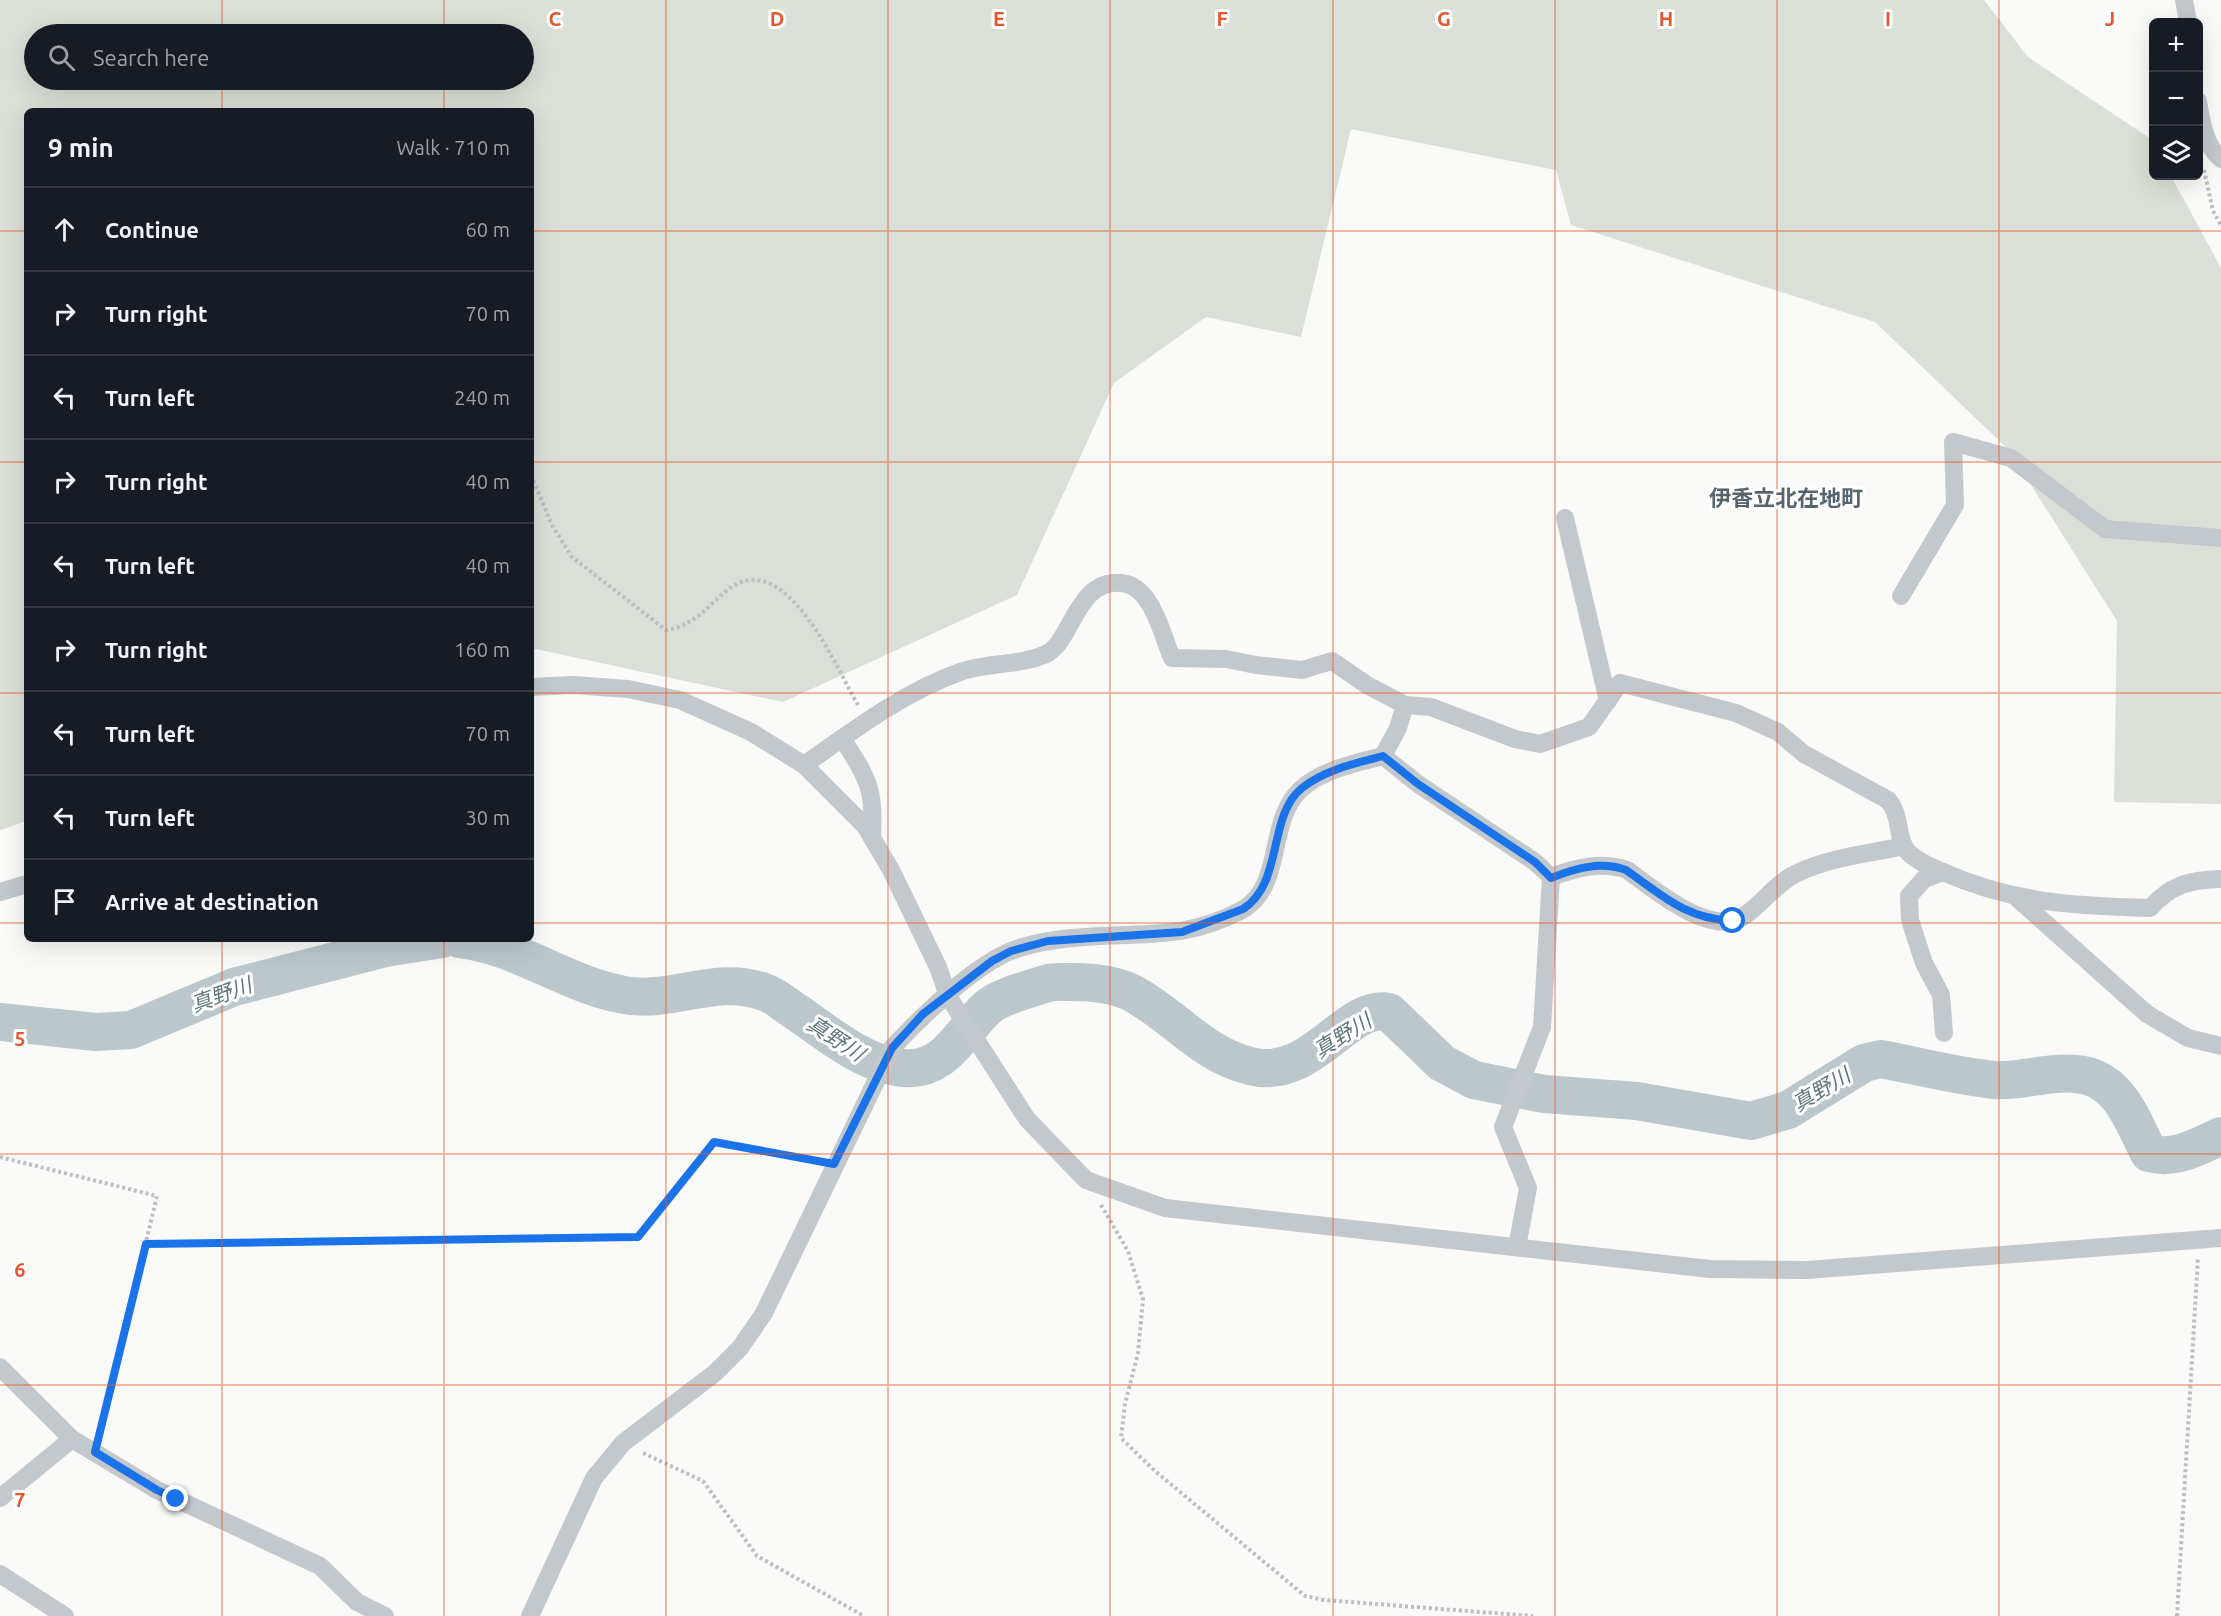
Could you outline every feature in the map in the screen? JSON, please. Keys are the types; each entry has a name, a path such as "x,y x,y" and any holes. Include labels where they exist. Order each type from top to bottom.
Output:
{"street":[{"path":"2184,0 2187,18"},
{"path":"2202,126 2218,157"},
{"path":"1901,596 1955,505 1953,442 2011,458 2105,529 2221,538"},
{"path":"1565,518 1608,701"},
{"path":"804,765 868,721 876,712 962,671 1046,654 1059,642 1072,617 1094,592 1106,583 1123,583 1137,588 1149,602 1172,658 1226,659 1256,666 1302,670 1332,661 1367,685 1405,705 1431,707 1515,740 1540,744 1589,727 1620,683 1736,713 1778,732 1804,754 1888,800 1896,812 1904,846 1908,853 1944,872 1987,890 2017,898 2150,908 2165,892 2195,880 2221,879"},
{"path":"534,687 573,685 628,689 680,700 751,732 804,765 832,790 872,838 938,967 948,996 1027,1119 1086,1180 1165,1208 1710,1269 1807,1270 2221,1238"},
{"path":"530,1616 594,1478 623,1443 715,1373 740,1348 764,1313 892,1048 923,1014 992,961 1024,947 1067,939 1182,932 1243,909 1256,899 1265,882 1285,815 1301,789 1329,773 1383,756 1398,728 1405,705"},
{"path":"842,738 866,777 874,805 872,838"},
{"path":"1383,756 1418,784 1535,862 1551,878 1542,1027 1503,1127 1528,1188 1517,1246"},
{"path":"1551,878 1596,866 1616,867 1626,870 1687,912 1718,921 1733,921 1746,915 1783,880 1799,872 1827,862 1904,846"},
{"path":"1944,872 1924,879 1909,896 1910,920 1924,963 1941,995 1944,1033"},
{"path":"0,892 24,885"},
{"path":"2017,898 2147,1014 2188,1038 2221,1046"},
{"path":"0,1367 72,1439 157,1490 320,1566 357,1602 378,1615"},
{"path":"0,1498 72,1439"},
{"path":"0,1574 64,1616"}],"path":[{"path":"2218,157 2203,172 2213,211 2221,225"},
{"path":"534,482 552,525 572,557 666,630 678,629 701,615 738,583 752,580 771,582 805,612 868,721"},
{"path":"146,1244 638,1237 714,1142 834,1164"},
{"path":"0,1156 157,1196 95,1452"},
{"path":"1086,1180 1128,1251 1143,1299 1138,1353 1125,1404 1121,1438 1155,1471 1305,1596 1324,1600 1533,1616"},
{"path":"2177,1616 2199,1239"},
{"path":"623,1443 703,1481 757,1556 864,1616"}],"shaded area":[{"path":"0,0 1984,0 2028,57 2149,138 2149,180 2173,180 2221,268 2221,804 2114,802 2117,621 2009,450 1875,322 1571,225 1556,170 1351,129 1301,337 1206,317 1114,383 1017,595 783,702 534,649 534,108 24,108 24,822 0,830"}],"waterway":[{"name":"真野川","path":"0,1022 96,1032 131,1030 234,987 385,948 423,942"},
{"name":"真野川","path":"476,942 503,949 587,985 631,996 648,997 731,986 747,987 768,993 846,1047 875,1061 904,1068 919,1068 942,1057 978,1017 999,1000 1048,983 1086,982 1132,993 1217,1053 1250,1066 1272,1068 1292,1063 1310,1054 1358,1019 1373,1012 1389,1012 1442,1063 1474,1080 1544,1094 1637,1101 1751,1121 1788,1110 1864,1063 1881,1059 1994,1080 2066,1073 2091,1077 2103,1083 2122,1102 2149,1153 2177,1154 2221,1136"}],"district":[{"name":"伊香立北在地町","path":"1786,497"}],"route":[{"path":"176,1499 95,1452 146,1244 638,1237 714,1142 834,1164 892,1048 923,1014 992,961 1011,951 1048,941 1102,936 1154,936 1189,931 1243,909 1260,894 1285,815 1294,796 1314,780 1329,773 1383,756 1418,784 1512,849 1535,862 1551,878 1569,871 1596,866 1616,867 1626,870 1687,912 1718,921 1733,921"}]}
